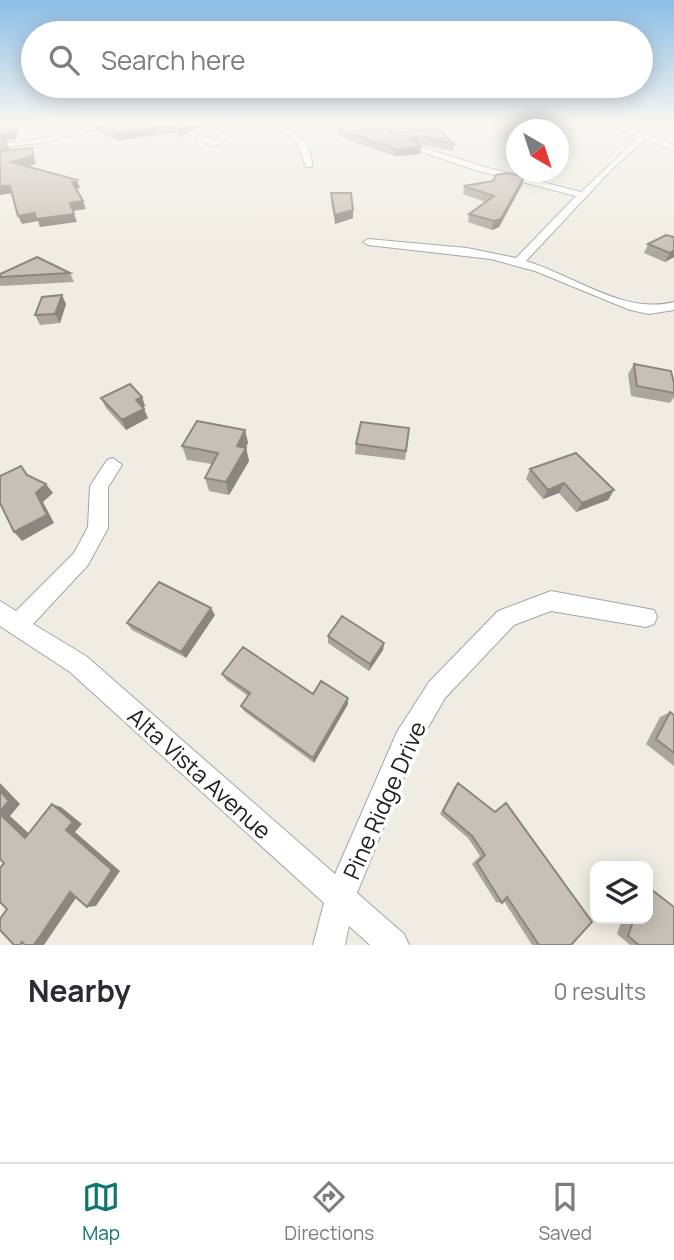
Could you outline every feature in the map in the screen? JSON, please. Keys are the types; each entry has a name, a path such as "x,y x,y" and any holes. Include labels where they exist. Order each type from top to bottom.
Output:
{"street":[{"path":"475,168 583,195"},
{"path":"520,261 608,168"},
{"path":"368,242 421,246 520,261 631,306 662,310 674,306"},
{"path":"8,619 81,559 98,528 99,486 113,465"},
{"name":"Pine Ridge Drive","path":"329,945 340,897 406,741 437,690 506,618 551,601 646,617"},
{"name":"Alta Vista Avenue","path":"8,619 78,664 393,945"}],"building":[{"path":"0,168 33,168 77,180 72,182 83,201 70,203 74,214 36,219 35,213 18,216 10,186 0,186"},
{"path":"506,173 506,182 521,182 501,219 494,221 469,214 494,196 464,186 493,181 496,175"},
{"path":"331,193 351,193 353,210 335,215"},
{"path":"666,235 674,237 674,250 670,253 648,244"},
{"path":"37,257 70,273 0,277 0,274"},
{"path":"62,295 55,314 35,315 42,297"},
{"path":"634,364 671,371 674,393 637,386"},
{"path":"130,384 142,397 136,400 144,409 122,420 101,398"},
{"path":"197,421 245,430 237,446 246,448 226,482 205,478 218,453 182,446"},
{"path":"361,422 409,428 406,451 356,444"},
{"path":"576,453 614,490 582,503 564,483 548,490 530,469"},
{"path":"21,466 27,475 46,484 36,493 47,515 14,532 0,503 0,476"},
{"path":"159,582 211,608 181,652 127,623"},
{"path":"342,616 384,643 370,664 328,636"},
{"path":"243,647 313,694 321,681 348,698 313,758 241,706 250,693 222,674"},
{"path":"670,712 674,715 674,753 656,739"},
{"path":"458,783 495,812 506,803 590,919 590,924 571,945 539,945 507,897 502,903 477,863 485,855 472,836 443,811"},
{"path":"0,791 9,801 0,811"},
{"path":"52,804 73,822 66,830 112,870 87,907 70,892 34,945 25,945 22,942 20,945 14,945 0,930 0,919 7,909 0,902 0,868 4,863 0,859 0,814 25,838"},
{"path":"653,891 674,907 674,945 639,945 628,936 632,924 653,924"}]}
